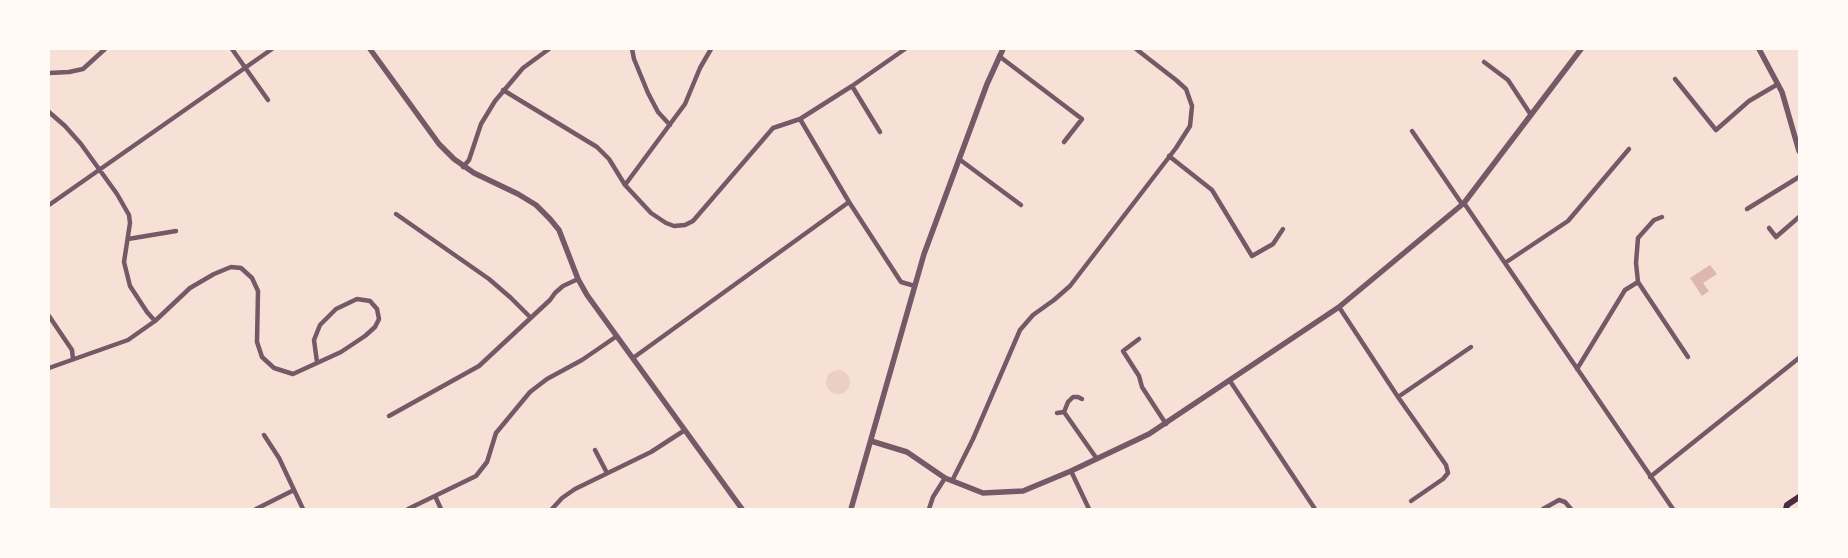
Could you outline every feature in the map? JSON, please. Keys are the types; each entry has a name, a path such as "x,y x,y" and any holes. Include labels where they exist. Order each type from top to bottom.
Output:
{"main road":[{"path":"1786,509 1787,505 1799,496"}],"street":[{"path":"49,73 83,69 105,49"},
{"path":"232,49 268,100"},
{"path":"49,205 272,49"},
{"path":"370,49 440,144 463,167 518,194 545,213 559,230 578,279 587,295 742,509"},
{"path":"463,167 469,160 481,124 503,90 523,68 549,49"},
{"path":"632,49 634,59 648,93 658,112 670,125"},
{"path":"625,185 685,104 700,68 711,49"},
{"path":"503,90 596,147 609,159 625,185 651,213 674,226 685,225 694,221 773,128 800,119 905,49"},
{"path":"851,509 924,254 992,71 1004,49"},
{"path":"952,481 973,439 1020,330 1033,315 1070,286 1190,126 1191,100 1182,84 1136,49"},
{"path":"871,441 907,452 945,478 983,494 1023,491 1071,471 1149,434 1340,307 1463,203 1581,49"},
{"path":"1759,49 1778,84 1799,151"},
{"path":"1000,56 1082,119 1064,142"},
{"path":"1484,62 1508,80 1530,115"},
{"path":"1674,79 1716,130 1749,101 1778,84"},
{"path":"852,86 880,132"},
{"path":"49,112 71,132 117,194 129,215 130,223 124,262 130,286 155,321"},
{"path":"800,119 849,202 901,282 915,286"},
{"path":"1412,131 1505,263 1673,509"},
{"path":"1505,263 1568,221 1629,149"},
{"path":"1169,156 1212,190 1252,256 1272,244 1283,229"},
{"path":"959,159 1020,205"},
{"path":"1747,209 1799,177"},
{"path":"633,358 849,202"},
{"path":"396,214 489,279 530,318"},
{"path":"1662,217 1654,220 1638,238 1636,264 1638,282 1688,357"},
{"path":"1769,228 1776,238 1799,217"},
{"path":"128,239 176,230"},
{"path":"49,368 128,340 155,321 190,288 214,274 231,267 241,268 252,278 258,291 257,342 262,358 274,368 293,374 341,352 366,336 375,327 379,319 377,309 370,301 358,299 350,302 336,309 320,325 314,340 317,362"},
{"path":"389,416 480,366 558,289 578,279"},
{"path":"1577,369 1625,290 1638,282"},
{"path":"1340,307 1398,397 1446,465 1448,473 1444,479 1412,501"},
{"path":"49,316 72,350 73,359"},
{"path":"408,509 470,479 480,472 487,462 496,433 530,392 547,379 582,360 617,336"},
{"path":"1139,339 1123,351 1139,376 1142,387 1166,424"},
{"path":"1398,397 1471,346"},
{"path":"1650,476 1799,358"},
{"path":"1230,381 1314,509"},
{"path":"1064,412 1068,402 1073,397 1078,396 1082,399"},
{"path":"1064,412 1097,459"},
{"path":"1057,413 1064,412"},
{"path":"552,509 575,488 651,452 684,430"},
{"path":"264,435 279,458 303,509"},
{"path":"595,450 607,473"},
{"path":"1071,471 1089,509"},
{"path":"929,509 933,497 945,478"},
{"path":"256,509 294,490"},
{"path":"434,496 441,509"},
{"path":"1543,509 1558,500 1564,502 1570,509"}],"shaded area":[{"path":"1710,265 1717,274 1703,283 1709,291 1702,296 1690,278"},
{"path":"838,370 847,373 850,382 847,391 838,394 829,391 826,382 829,373"}]}
